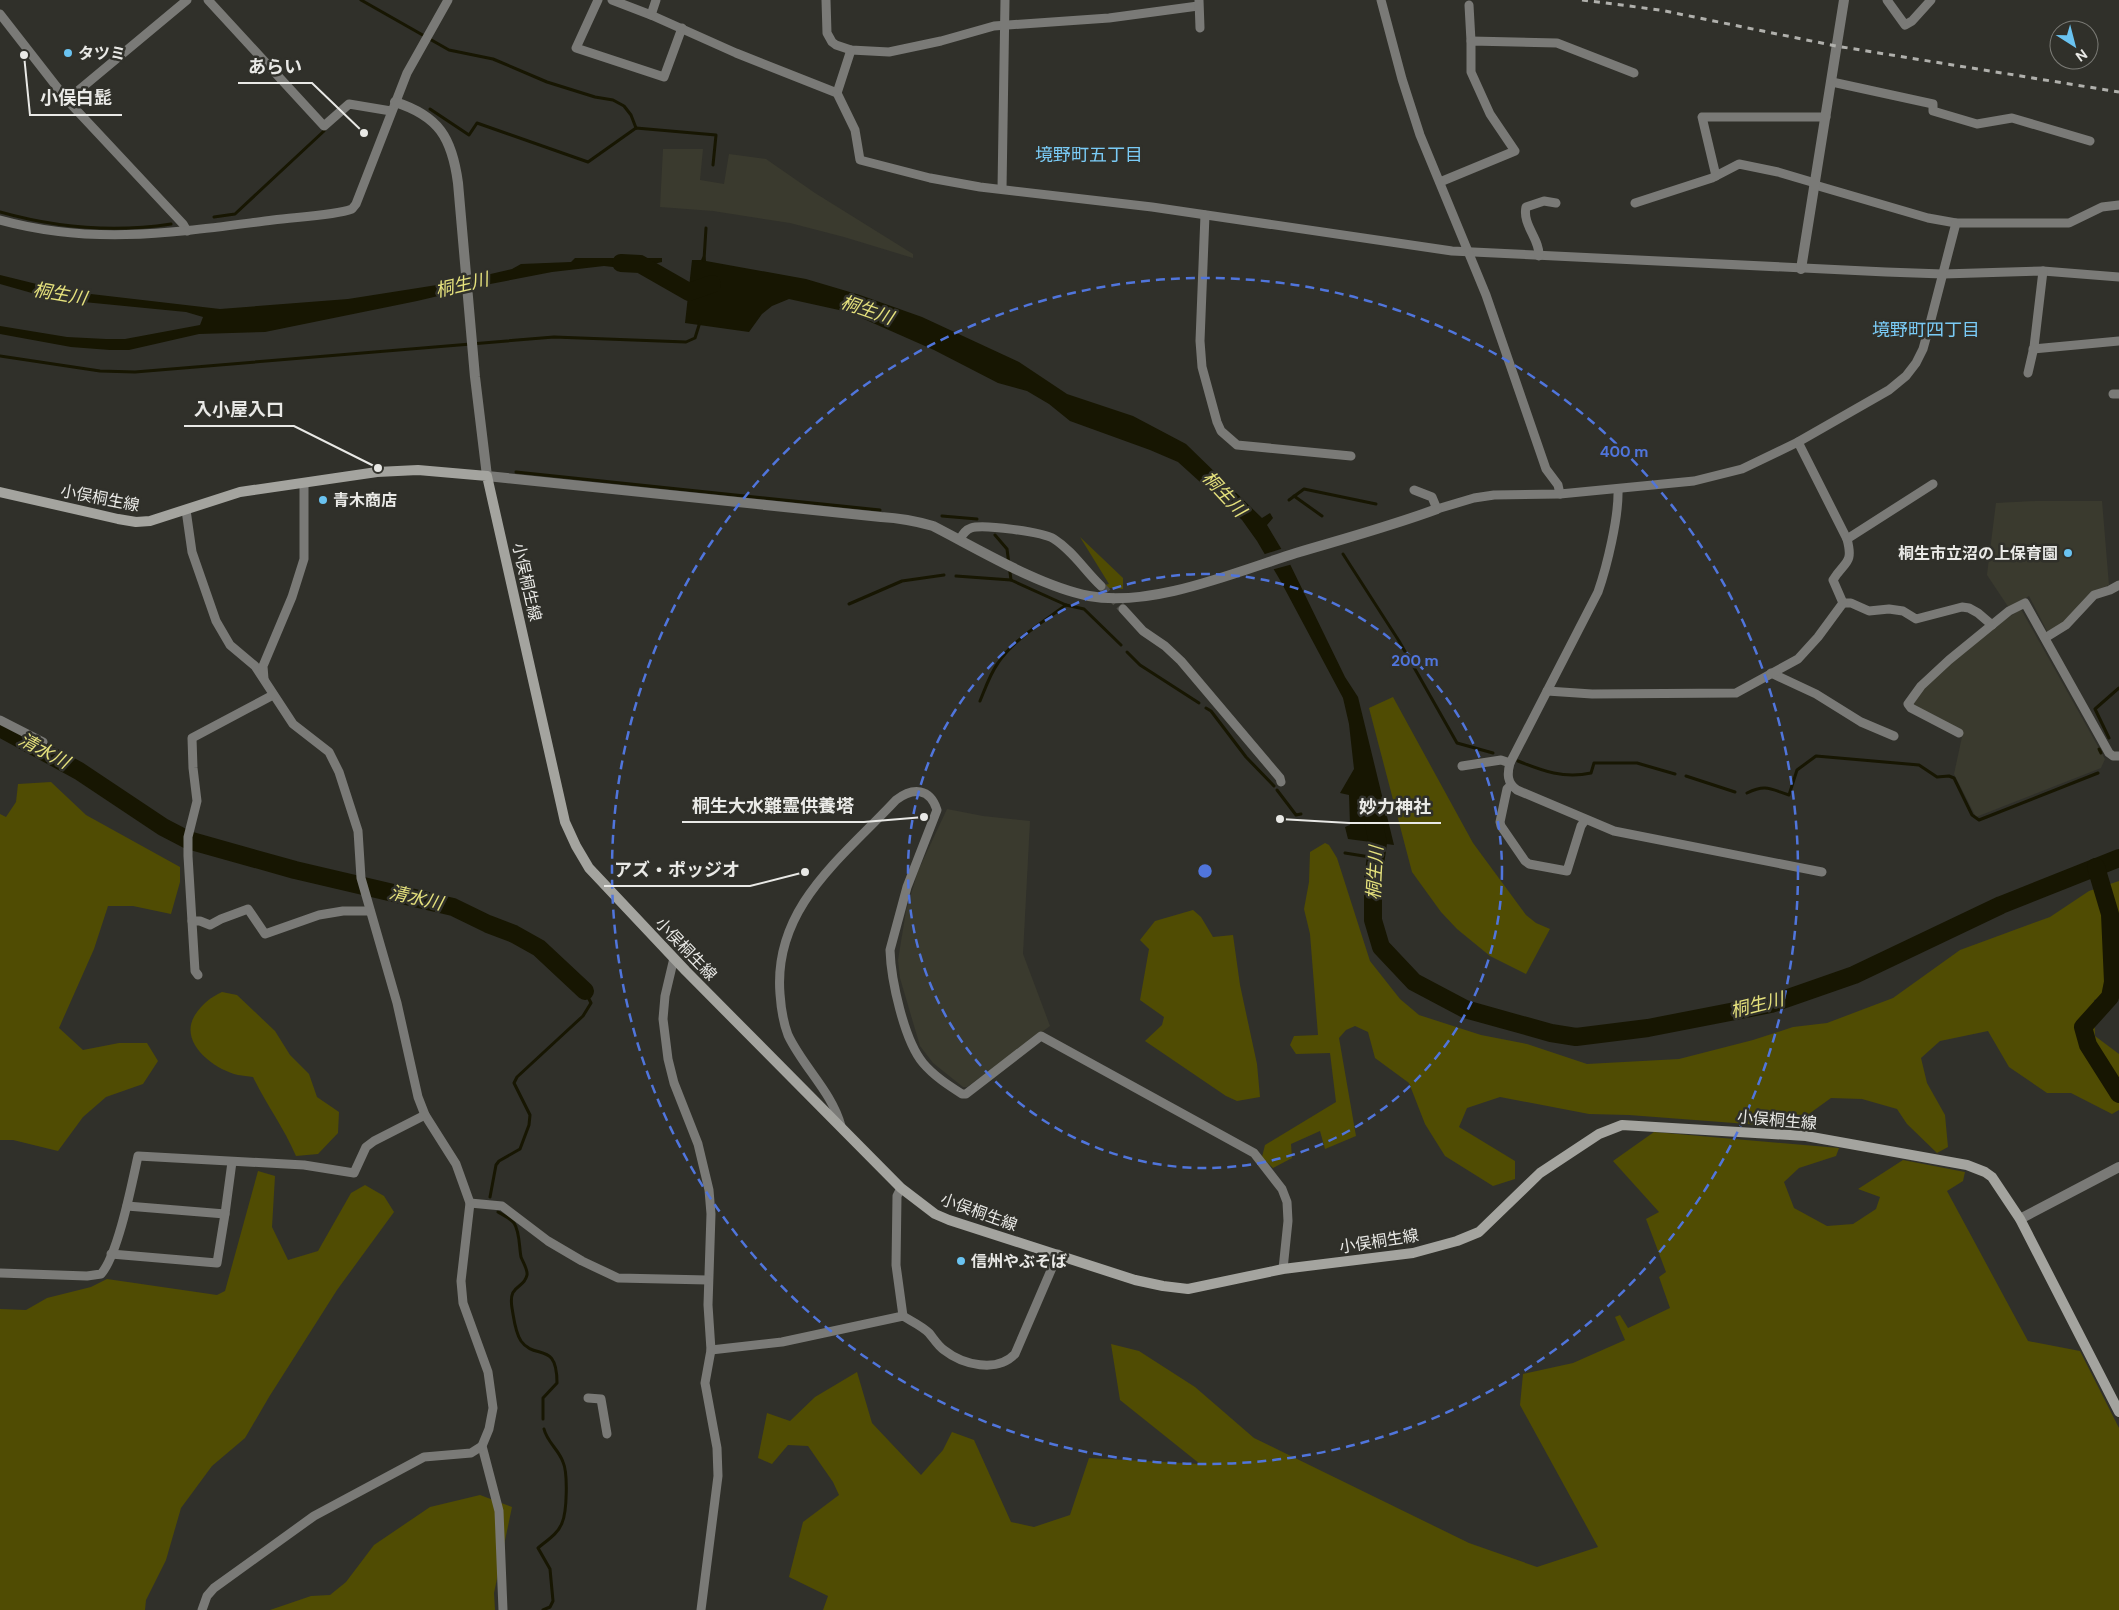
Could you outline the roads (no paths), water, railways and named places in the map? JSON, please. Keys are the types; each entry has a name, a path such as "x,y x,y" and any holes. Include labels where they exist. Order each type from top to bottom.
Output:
{"main road":[{"name":"小俣桐生線","path":"0,492 136,522 150,521 240,492 304,483 404,470 445,471 488,476 565,822 589,868 674,958 902,1188 935,1214 1135,1280 1188,1289 1283,1269 1413,1253 1457,1241 1479,1232 1540,1173 1610,1128 1629,1124 1806,1136 1967,1165 1992,1177 2020,1219 2119,1412"}],"street":[{"path":"67,100 187,0"},
{"path":"208,0 324,126 348,104 393,107 421,112 438,126 451,147 456,169 474,372 488,476 897,518 933,526 1040,580 1074,592 1103,598 1146,597 1189,587 1474,498 1494,495 1560,494 1694,481 1742,469 1798,442 1890,390 1906,376 1923,349 1956,223"},
{"path":"0,220 50,231 101,236 154,235 352,209 356,204 407,72 448,0"},
{"path":"598,0 576,48 624,65 664,77 682,28"},
{"path":"612,0 682,28 736,53 837,93 851,120 860,160 930,178 1468,252 1801,269 1943,274 2043,271 2119,277"},
{"path":"651,15 656,0"},
{"path":"826,0 828,38 836,45 851,50 896,51 1004,25 1109,18 1199,3 1200,28"},
{"path":"1002,189 1005,0"},
{"path":"1381,0 1420,135 1486,295 1546,469 1558,485 1560,494"},
{"path":"1801,269 1844,0"},
{"path":"1890,1 1905,25 1912,21 1931,0"},
{"path":"1440,182 1515,151 1490,114 1471,72 1469,5"},
{"path":"0,14 67,100 183,224 187,231"},
{"path":"1471,41 1557,43 1634,73"},
{"path":"837,93 851,50"},
{"path":"1832,82 1933,104 1933,111 1977,124 2012,118 2090,141"},
{"path":"1716,176 1702,117 1826,117"},
{"path":"1635,203 1653,199 1716,176 1739,164 1815,184 1928,218 1956,223 2069,223 2102,207 2119,206"},
{"path":"1539,256 1525,217 1526,207 1544,201 1556,203"},
{"path":"1205,215 1200,341 1202,367 1221,431 1238,446 1351,456"},
{"path":"2028,373 2043,271"},
{"path":"2033,349 2119,341"},
{"path":"1798,442 1847,539 1850,558 1833,580 1843,603"},
{"path":"264,679 263,666 292,597 304,559 304,483"},
{"path":"1847,539 1933,484"},
{"path":"1618,489 1618,505 1606,570 1598,592 1510,762 1508,771 1511,785 1518,790 1585,820 1614,831 1822,872"},
{"path":"1414,490 1432,497 1437,509"},
{"path":"186,510 192,552 216,621 230,645 255,666 293,724 329,752 339,772 358,831 362,878 366,897 397,1003 418,1097 425,1115 456,1164 470,1203 461,1281 463,1302 488,1372 493,1408 489,1429 482,1446 471,1453 424,1457 314,1516 214,1588 207,1596 202,1610"},
{"path":"960,539 964,533 974,528 1003,529 1047,535 1066,548 1100,586"},
{"path":"2045,638 2066,626 2094,595 2119,585"},
{"path":"1547,691 1592,694 1736,692 1798,659 1818,637 1843,603"},
{"path":"1843,603 1851,603 1869,611 1889,609 1902,611 1916,619 1962,607 1969,608 1992,625"},
{"path":"1959,733 1911,708 1908,704 1921,686 2009,611 2025,603 2109,753 2113,756 2119,756"},
{"path":"1122,609 1143,631 1166,646 1181,660 1259,752 1280,778 1281,782"},
{"path":"1771,673 1816,694 1861,722 1894,736"},
{"path":"198,975 195,971 188,856 188,837 197,801 192,738 273,695"},
{"path":"0,720 43,742"},
{"path":"1462,766 1501,760 1510,762"},
{"path":"1511,785 1506,789 1500,822 1520,854 1529,864 1567,870 1585,820"},
{"path":"841,1126 832,1102 800,1058 786,1028 781,1009 779,986 780,963 784,945 791,922 810,891 896,800 911,791 916,791 931,797 937,810 907,887 890,950 890,958 892,975 906,1029 912,1046 924,1064 938,1078 962,1094 966,1094 1041,1036 1254,1153 1282,1189 1287,1202 1288,1221 1283,1269"},
{"path":"192,921 200,921 210,925 248,909 264,934 319,914 343,911 370,911"},
{"path":"674,958 665,996 664,1019 667,1052 674,1083 698,1144 710,1190 711,1214 708,1280 712,1350 705,1383 717,1448 718,1476 701,1610"},
{"path":"0,1273 97,1276 104,1270 111,1254 126,1206 138,1156 304,1165 354,1173 366,1147 425,1115"},
{"path":"111,1254 217,1263 232,1162"},
{"path":"2020,1219 2119,1167"},
{"path":"902,1188 897,1196 896,1265 903,1316"},
{"path":"470,1203 502,1206 548,1241 582,1262 618,1278 708,1280"},
{"path":"126,1206 225,1214"},
{"path":"712,1350 782,1342 903,1316 928,1332 944,1351 957,1357 980,1365 1007,1362 1014,1354 1058,1254"},
{"path":"588,1398 601,1399 607,1434"},
{"path":"482,1446 499,1511 503,1610"}],"water":[{"path":"705,256 706,261 806,279 860,295 922,317 1019,362 1067,394 1133,416 1186,444 1262,518 1270,513 1273,518 1267,525 1288,560 1345,677 1358,697 1394,845 1348,839 1345,827 1350,825 1349,795 1340,793 1354,769 1349,724 1343,698 1257,541 1242,520 1178,462 1070,421 1049,404 1027,391 998,383 934,350 848,312 789,299 772,306 762,314 749,332 685,323 692,260 701,260"},
{"path":"575,258 662,258 662,262 632,269 604,266 552,272 265,332 199,334 129,350 71,347 0,334 0,326 67,337 125,339 200,325 203,317 186,312 53,299 0,284 0,275 65,291 220,309 348,299 456,282 512,269 521,264 571,262"}],"waterway":[{"name":"桐生川","path":"361,0 449,50 493,59 547,82 595,97 613,100 624,106 631,115 636,128"},
{"path":"430,109 469,135 477,123 588,162 636,128 716,135 713,165"},
{"path":"214,217 235,214 324,131"},
{"path":"0,212 43,222 85,227 128,228 171,224"},
{"path":"704,260 706,228"},
{"name":"桐生川","path":"621,263 640,264 689,292 712,284"},
{"path":"0,356 100,371 135,372 554,337 686,342 695,338 700,322"},
{"path":"516,472 880,510"},
{"path":"1289,500 1304,489 1376,504"},
{"path":"1294,496 1322,516"},
{"path":"942,516 977,519"},
{"path":"995,535 1007,549 1011,580 1066,605 1084,609 1121,645"},
{"path":"1343,554 1399,641 1457,743 1493,753"},
{"path":"849,604 902,581 944,575"},
{"path":"956,576 1011,580"},
{"path":"980,701 998,663 1012,646 1029,631 1066,605"},
{"path":"1127,652 1140,665 1199,703"},
{"path":"2109,738 2095,709 2119,688"},
{"path":"1206,708 1211,711 1246,757 1274,786"},
{"name":"清水川","path":"0,728 79,771 163,827 188,840 295,870 453,907 514,934 539,948 585,991"},
{"path":"2099,749 2101,753"},
{"path":"1747,793 1764,788 1789,795 1797,770 1816,756 1919,765 1937,777 1949,776 1954,778 1972,815 1979,820 2098,773"},
{"path":"1518,761 1545,771 1572,775 1591,773 1594,763 1637,763 1675,774"},
{"path":"1686,776 1735,792"},
{"path":"1277,790 1296,815 1301,814"},
{"name":"桐生川","path":"1373,820 1378,843 1373,878 1373,920 1381,947 1414,982 1465,1009 1551,1033 1576,1037 1648,1028 1771,1004 1854,975 2001,905 2119,858"},
{"path":"1345,853 1376,858"},
{"path":"2096,867 2110,914 2113,982 2110,997 2083,1027 2088,1045 2119,1094"},
{"name":"清水川","path":"490,1197 496,1165 499,1161 520,1149 529,1125 530,1115 514,1083 517,1077 583,1016 591,1003 585,991"},
{"name":"清水川","path":"498,1212 511,1220 516,1227 521,1257 527,1271 525,1280 514,1291 511,1300 517,1334 527,1347 549,1356 556,1370 557,1383 543,1398 543,1419"},
{"name":"清水川","path":"543,1610 550,1607 553,1601 550,1569 538,1548 558,1531 564,1518 566,1492 565,1467 544,1429"}],"tunnel":[{"path":"1101,586 1123,609"}],"railway":[{"path":"1582,0 1660,10 1836,46 2119,92"}],"place":[{"name":"タツミ","path":"68,53"},
{"name":"小俣白髭","path":"24,55"},
{"name":"あらい","path":"364,133"},
{"name":"入小屋入口","path":"378,468"},
{"name":"青木商店","path":"323,500"},
{"name":"桐生市立沼の上保育園","path":"2068,553"},
{"name":"桐生大水難霊供養塔","path":"924,817"},
{"name":"妙力神社","path":"1280,819"},
{"name":"アズ・ポッジオ","path":"805,872"},
{"name":"信州やぶそば","path":"961,1261"}],"district":[{"name":"境野町五丁目","path":"1089,155"},
{"name":"境野町四丁目","path":"1926,330"}]}
